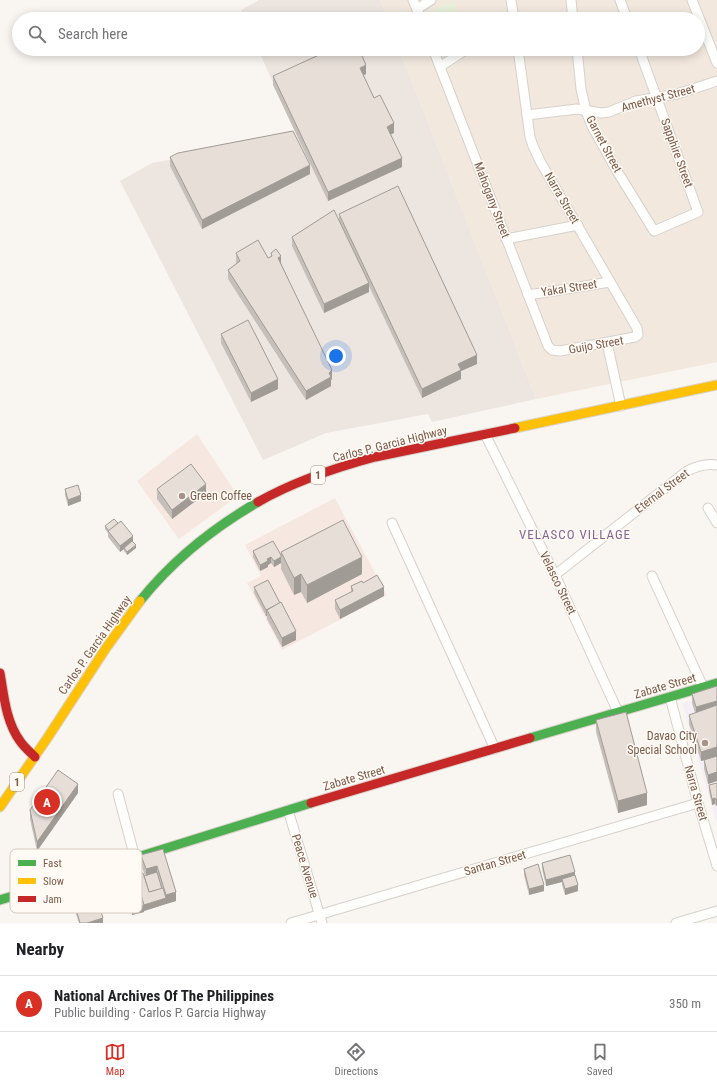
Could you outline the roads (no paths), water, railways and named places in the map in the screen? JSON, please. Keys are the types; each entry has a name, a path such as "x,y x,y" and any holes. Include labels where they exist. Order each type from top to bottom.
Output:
{"main road":[{"name":"Carlos P. Garcia Highway","path":"0,807 35,757 106,647 142,599 161,577 190,549 258,502 318,474 345,465 388,454 717,385"},
{"path":"0,673 11,725 15,735 35,757"},
{"name":"Zabate Street","path":"142,856 288,810 717,683"},
{"name":"Zabate Street","path":"0,900 10,897"}],"street":[{"path":"413,0 418,12"},
{"path":"417,9 431,0"},
{"path":"512,0 513,12"},
{"path":"570,0 572,12"},
{"path":"620,0 624,12"},
{"path":"692,0 697,12"},
{"path":"705,33 717,63"},
{"name":"Mahogany Street","path":"437,56 546,342 552,350"},
{"path":"441,66 456,56"},
{"name":"Narra Street","path":"519,56 530,137 537,155 637,328 638,335"},
{"name":"Garnet Street","path":"578,56 581,89 592,126 617,171 654,231"},
{"name":"Sapphire Street","path":"642,56 698,212 654,231"},
{"name":"Amethyst Street","path":"527,115 569,109 601,113 609,112 636,101 677,94 717,81"},
{"path":"506,238 578,225"},
{"name":"Yakal Street","path":"528,295 610,282"},
{"name":"Guijo Street","path":"552,350 564,351 633,338 638,335"},
{"path":"607,343 621,406"},
{"name":"Velasco Street","path":"485,434 555,575 618,712"},
{"name":"Eternal Street","path":"555,575 687,471 695,466 704,464 717,465"},
{"path":"708,508 717,522"},
{"path":"392,523 494,749"},
{"path":"652,576 703,687"},
{"name":"Narra Street","path":"670,697 698,803 717,866"},
{"path":"118,794 133,849"},
{"name":"Santan Street","path":"291,923 321,919 698,803"},
{"name":"Peace Avenue","path":"288,810 321,919"},
{"path":"676,923 717,911"}],"place":[{"name":"Green Coffee","path":"182,496"},
{"name":"Davao City Special School","path":"705,743"},
{"name":"National Archives Of The Philippines","path":"47,802"}],"district":[{"name":"VELASCO VILLAGE","path":"575,534"}]}
